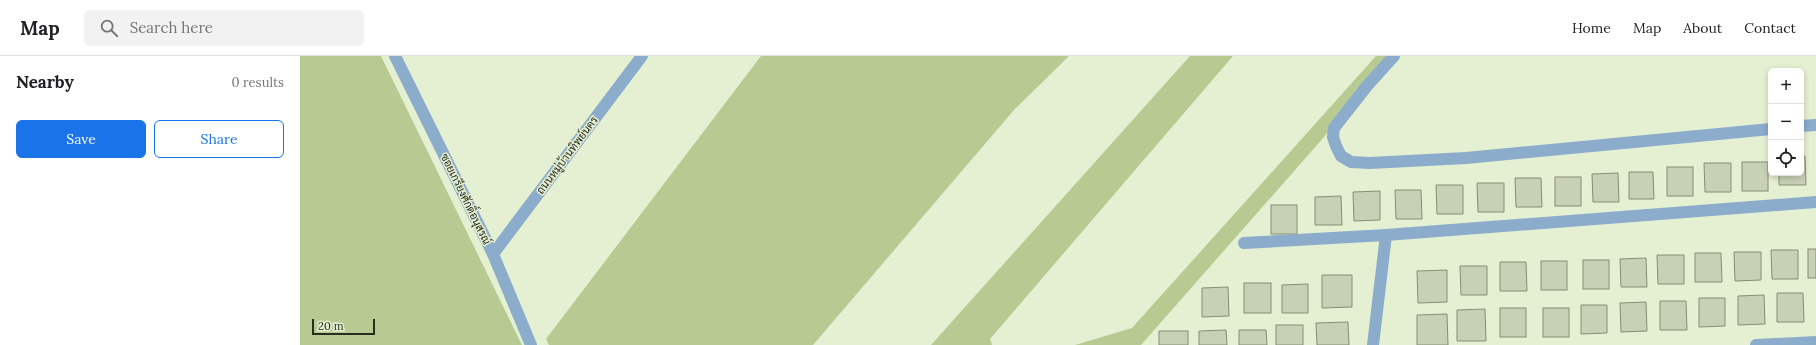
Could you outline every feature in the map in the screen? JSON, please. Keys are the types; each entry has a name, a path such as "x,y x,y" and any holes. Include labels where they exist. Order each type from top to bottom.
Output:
{"street":[{"name":"ซอยเกรียงศักดิ์อนุสรณ์","path":"395,56 493,254 531,345"},
{"name":"ถนนหมู่บ้านทิพย์นคร","path":"493,254 642,56"},
{"path":"1394,56 1367,86 1334,128 1333,137 1341,156 1351,162 1370,163 1466,158 1768,129"},
{"path":"1804,126 1816,125"},
{"path":"1244,243 1386,235 1816,202"},
{"path":"1373,345 1386,235"},
{"path":"1756,345 1816,342"}],"green space":[{"path":"300,56 381,56 522,345 300,345"},
{"path":"761,56 1069,56 1014,110 813,345 549,345 546,339"},
{"path":"1190,56 1233,56 990,339 992,345 931,345"},
{"path":"1376,56 1391,56 1324,137 1141,345 1075,345 1132,328"}],"building":[{"path":"1805,156 1806,185 1779,185 1779,176 1804,176"},
{"path":"1742,162 1768,162 1768,191 1742,191"},
{"path":"1704,163 1731,163 1731,192 1705,192"},
{"path":"1667,167 1693,167 1693,196 1667,196"},
{"path":"1629,172 1653,172 1654,199 1629,199"},
{"path":"1618,173 1619,202 1593,202 1592,174"},
{"path":"1555,177 1581,177 1581,206 1555,206"},
{"path":"1515,178 1541,178 1542,207 1516,207"},
{"path":"1477,183 1504,183 1504,212 1478,212"},
{"path":"1436,185 1463,185 1463,214 1437,214"},
{"path":"1395,190 1421,190 1422,219 1396,219"},
{"path":"1380,191 1380,220 1354,221 1353,192"},
{"path":"1341,196 1342,225 1315,225 1315,197"},
{"path":"1271,205 1297,205 1297,234 1271,234"},
{"path":"1808,249 1816,249 1816,278 1808,278"},
{"path":"1771,250 1798,250 1798,279 1772,279"},
{"path":"1734,252 1761,252 1761,280 1735,281"},
{"path":"1695,253 1721,253 1722,282 1695,282"},
{"path":"1657,255 1684,255 1684,284 1658,284"},
{"path":"1646,258 1647,287 1621,287 1620,259"},
{"path":"1583,260 1609,260 1609,289 1583,289"},
{"path":"1541,261 1567,261 1567,290 1541,290"},
{"path":"1500,262 1526,262 1527,291 1500,291"},
{"path":"1460,266 1487,266 1487,295 1461,295"},
{"path":"1447,270 1447,302 1418,303 1417,271"},
{"path":"1322,275 1352,275 1352,307 1322,308"},
{"path":"1244,283 1271,283 1271,313 1244,313"},
{"path":"1308,284 1308,313 1282,313 1282,285"},
{"path":"1228,287 1229,316 1202,317 1202,288"},
{"path":"1777,293 1803,293 1804,322 1777,322"},
{"path":"1764,295 1765,324 1738,325 1738,296"},
{"path":"1699,298 1725,298 1725,326 1699,327"},
{"path":"1660,301 1686,301 1687,330 1660,330"},
{"path":"1646,302 1647,331 1621,332 1620,303"},
{"path":"1581,305 1607,305 1607,333 1581,334"},
{"path":"1500,308 1526,308 1526,337 1500,337"},
{"path":"1543,308 1569,308 1569,337 1543,337"},
{"path":"1485,309 1486,341 1457,341 1457,310"},
{"path":"1447,314 1448,345 1417,345 1417,315"},
{"path":"1348,322 1349,345 1317,345 1316,323"},
{"path":"1276,325 1303,325 1303,345 1276,345"},
{"path":"1226,330 1227,345 1199,345 1199,331"},
{"path":"1239,330 1266,330 1267,345 1239,345"},
{"path":"1159,331 1188,331 1188,345 1159,345"}]}
